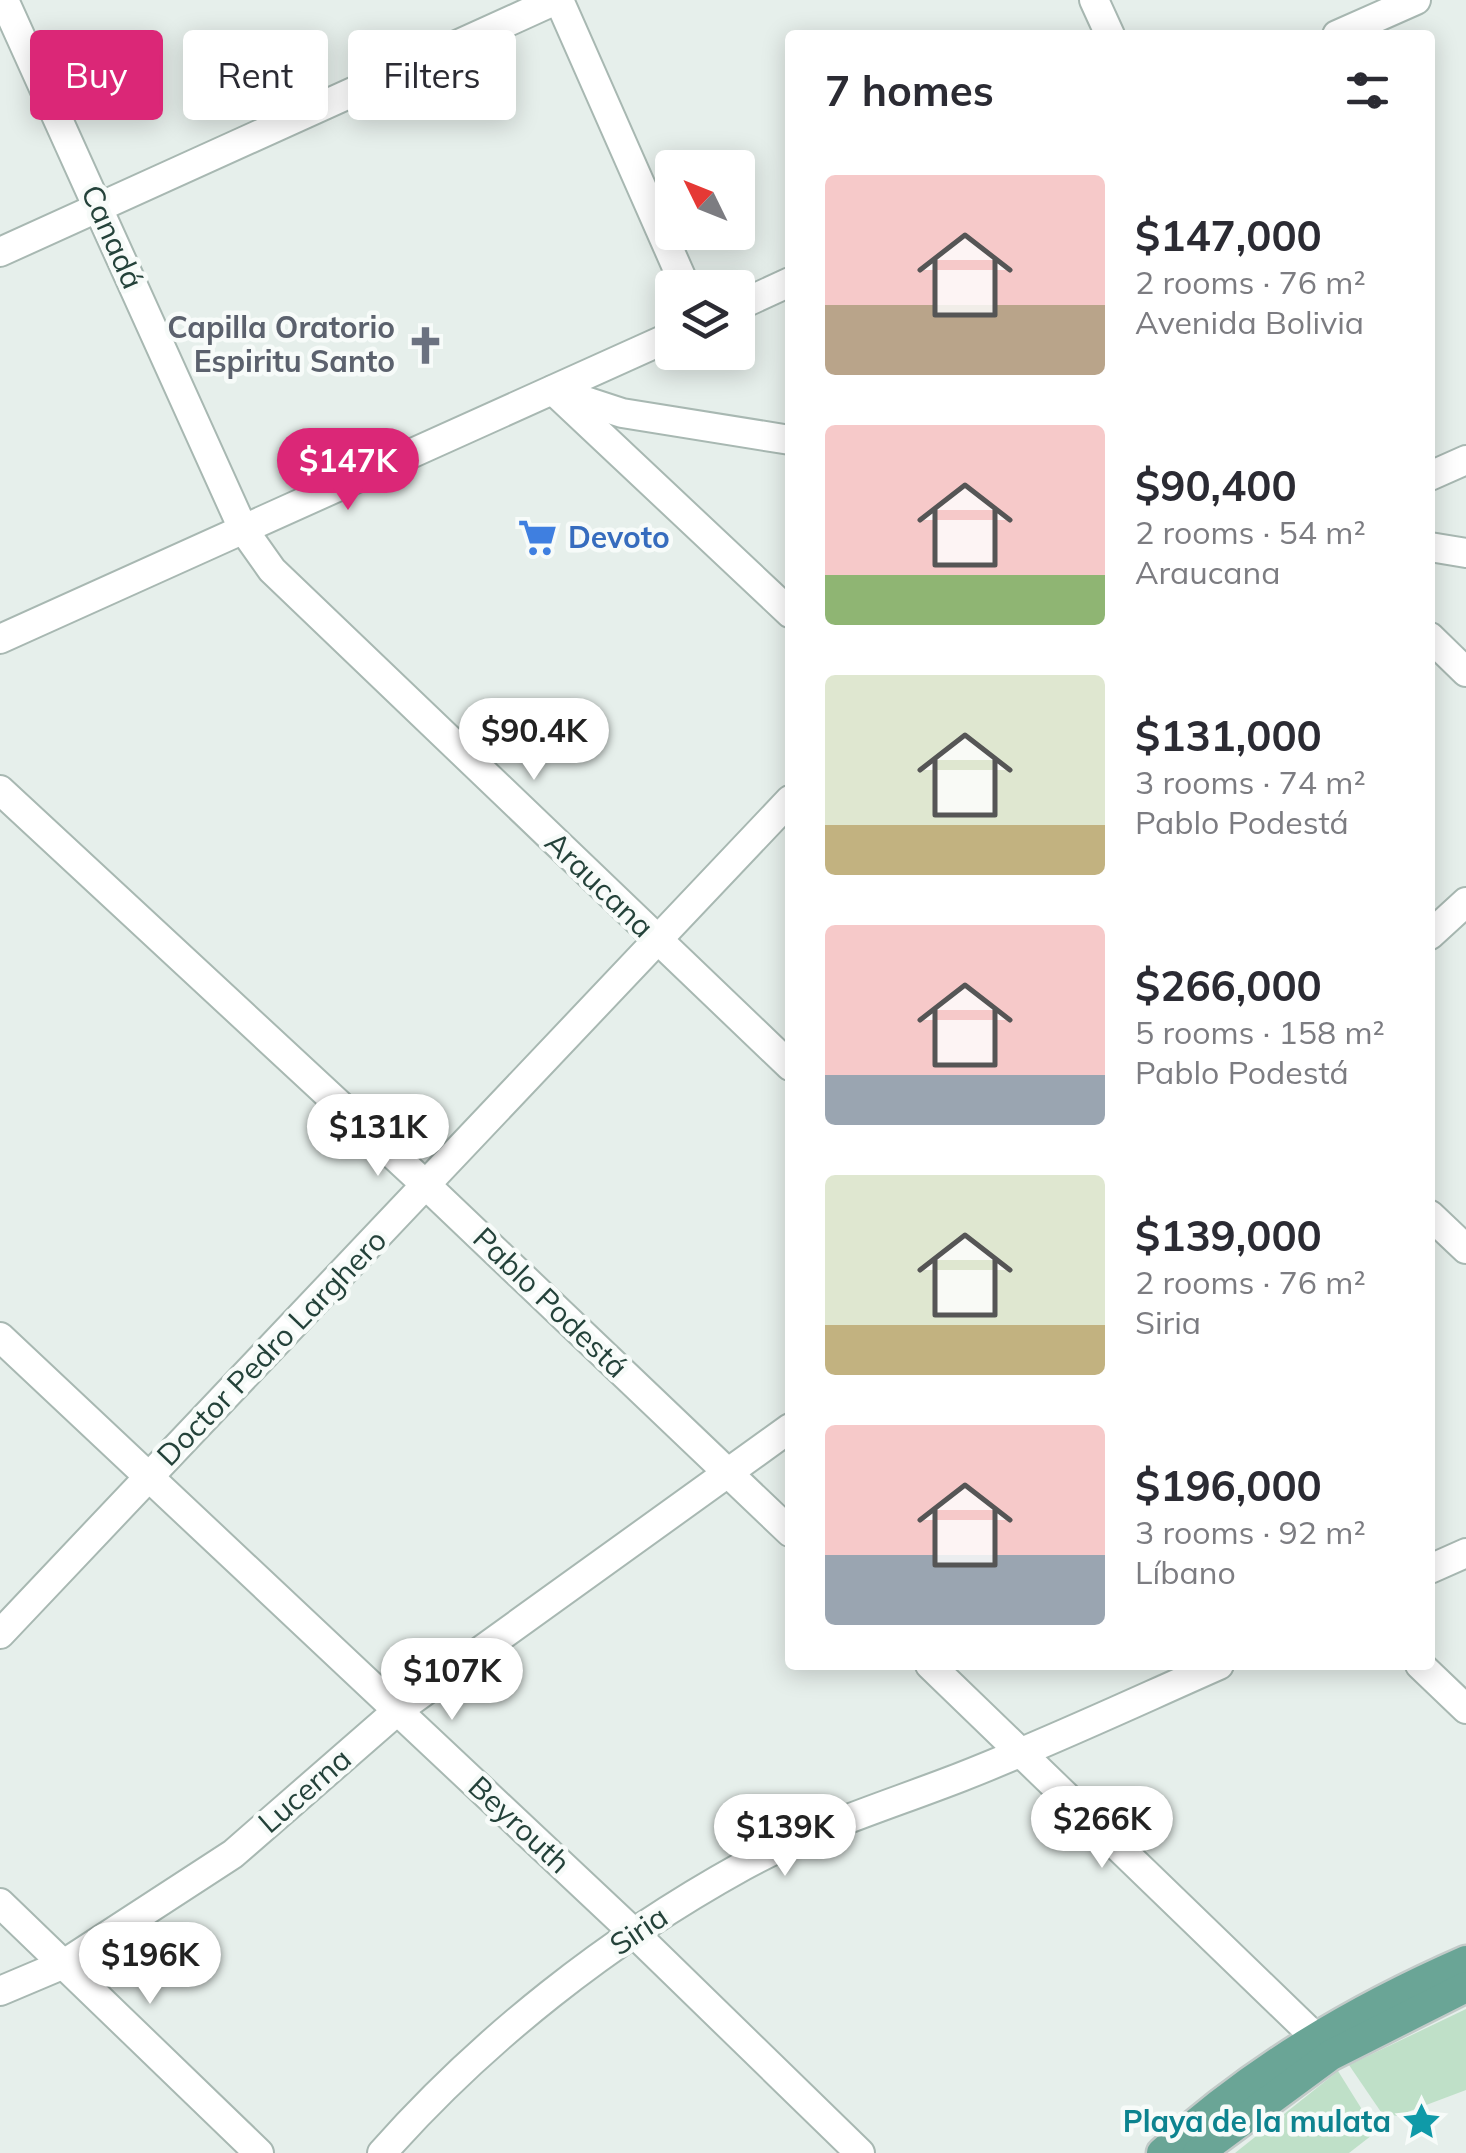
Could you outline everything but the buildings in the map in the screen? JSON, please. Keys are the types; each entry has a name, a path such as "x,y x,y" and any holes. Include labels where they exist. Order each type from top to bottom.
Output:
{"main road":[{"path":"1162,2153 1230,2095 1314,2036 1367,2006 1466,1961"},
{"path":"1198,2153 1331,2055 1466,1987"}],"street":[{"name":"Canadá","path":"4,0 243,529"},
{"path":"0,252 557,0 678,270"},
{"path":"1094,0 1108,30"},
{"path":"1349,30 1416,0"},
{"path":"755,298 785,284"},
{"path":"0,662 6,636 655,344"},
{"path":"553,390 622,413 785,439"},
{"path":"553,390 785,608"},
{"path":"1435,474 1466,460"},
{"name":"Araucana","path":"243,529 272,570 785,1061"},
{"path":"1435,548 1466,553"},
{"path":"1435,642 1466,672"},
{"name":"Pablo Podestá","path":"0,790 428,1186 785,1527"},
{"name":"Doctor Pedro Larghero","path":"0,1634 785,805"},
{"path":"1435,930 1466,902"},
{"path":"1435,1220 1466,1250"},
{"name":"Beyrouth","path":"0,1337 633,1932 860,2153"},
{"name":"Lucerna","path":"0,1992 64,1964 233,1854 397,1711 785,1432"},
{"path":"1435,1568 1466,1553"},
{"path":"935,1670 1314,2036"},
{"name":"Siria","path":"382,2153 416,2115 520,2018 633,1932 746,1864 1022,1753 1208,1670"},
{"path":"1425,1670 1466,1709"},
{"path":"0,1903 259,2153"}],"green space":[{"path":"1466,2009 1466,2090 1397,2116 1381,2112 1349,2065"},
{"path":"1338,2071 1376,2132 1349,2153 1235,2153"}],"place":[{"name":"Capilla Oratorio Espiritu Santo","path":"425,345"},
{"name":"Devoto","path":"538,538"},
{"name":"Playa de la mulata","path":"1421,2122"}]}
